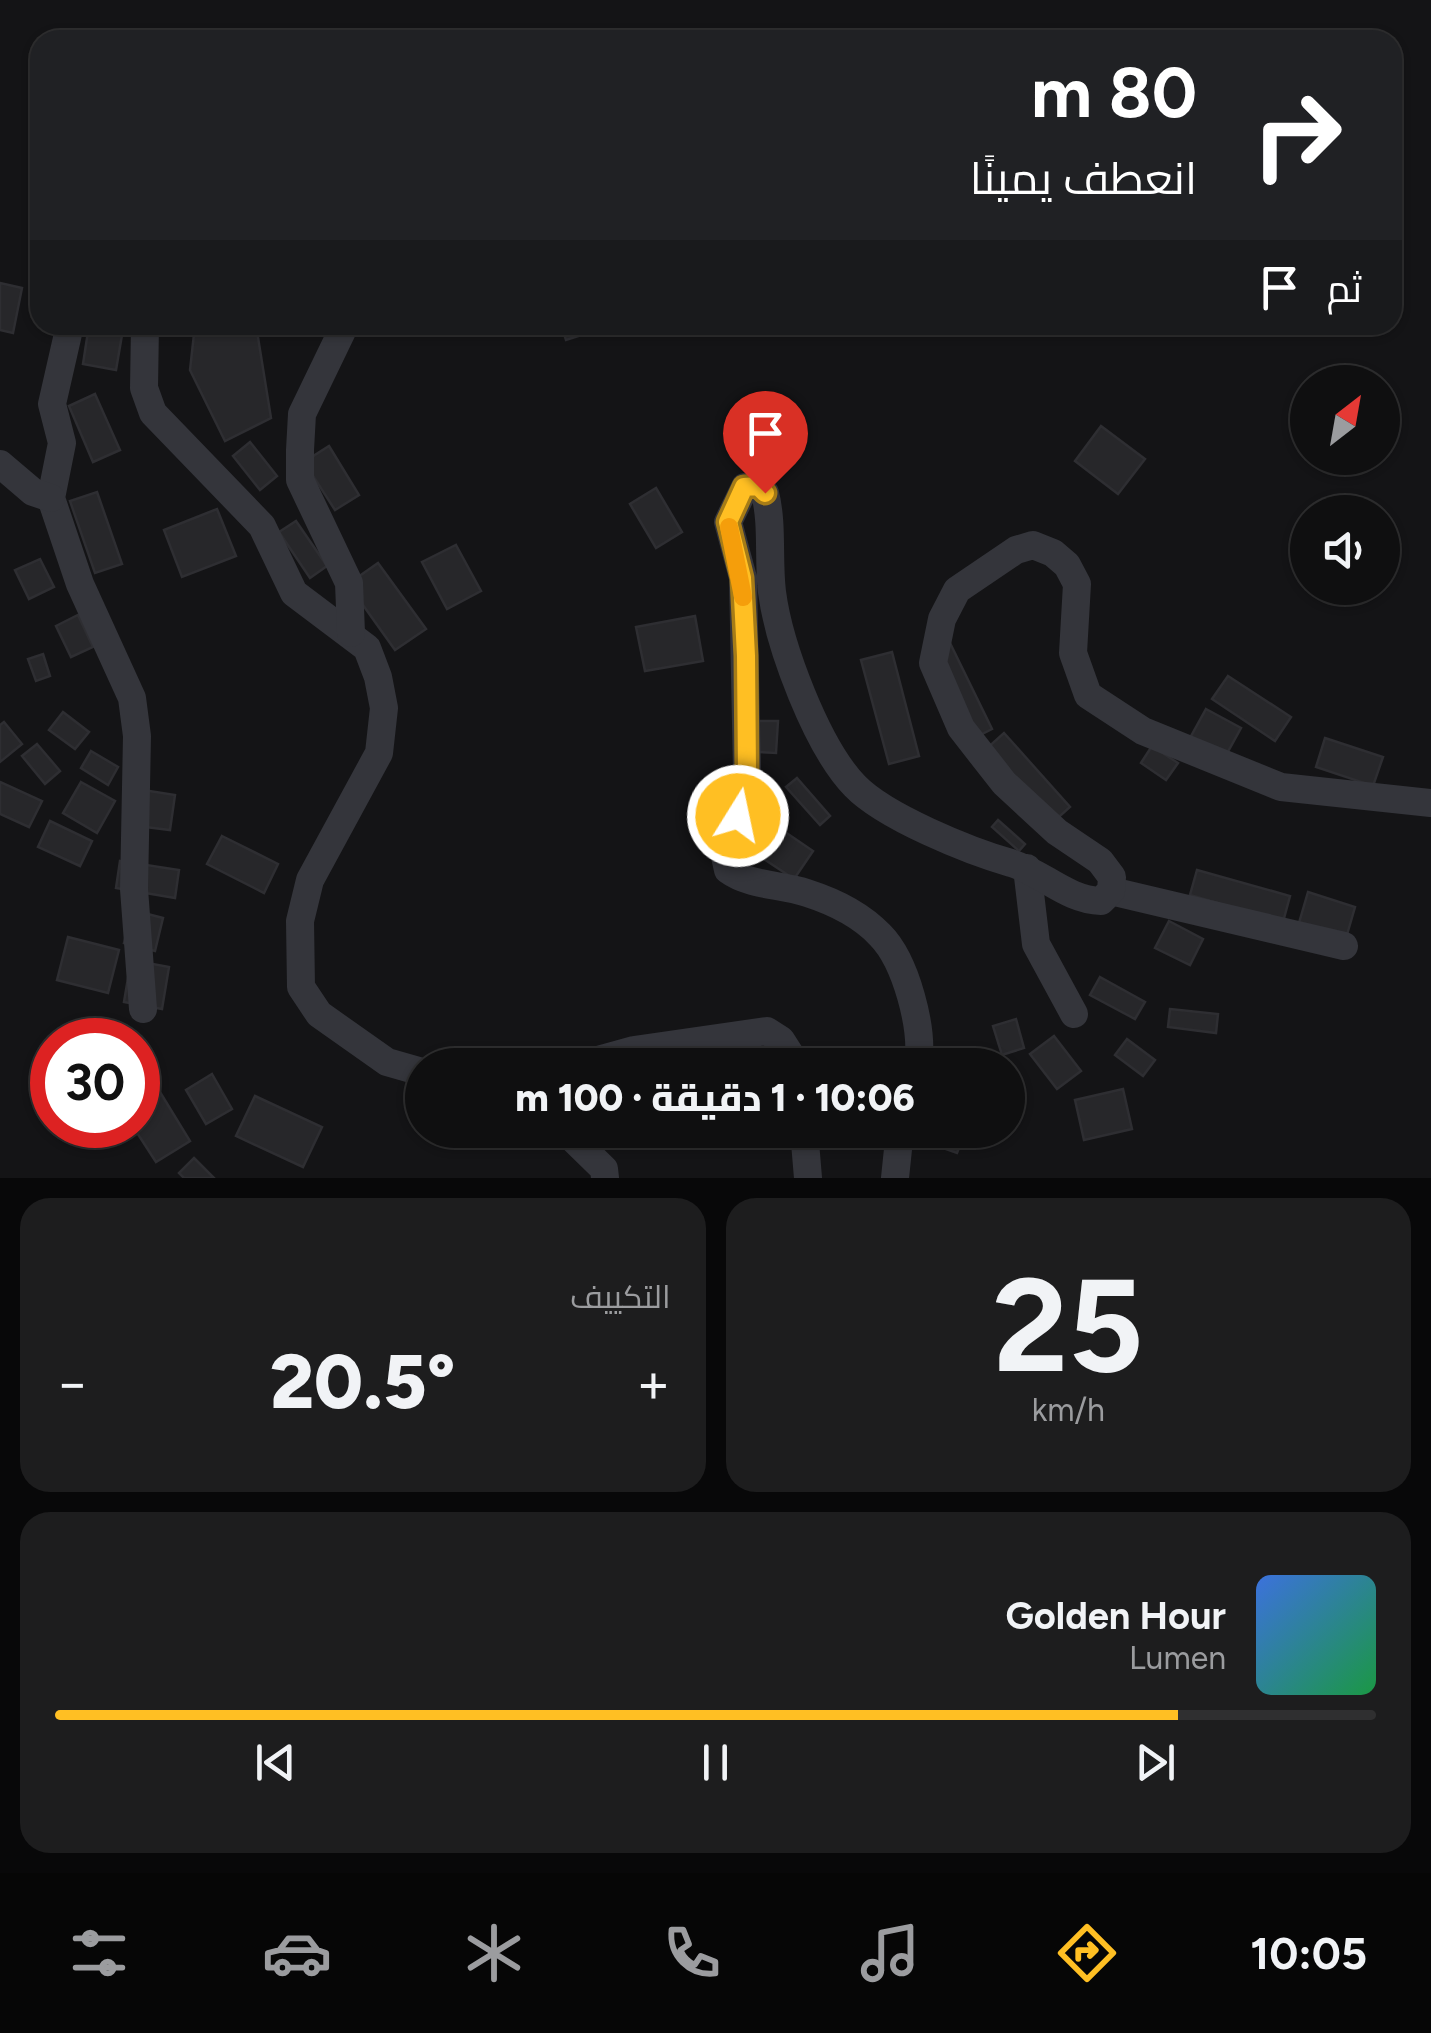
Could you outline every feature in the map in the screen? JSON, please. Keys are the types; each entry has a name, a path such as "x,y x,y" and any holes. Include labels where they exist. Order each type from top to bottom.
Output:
{"street":[{"path":"68,335 52,404 62,443 52,498 80,584 132,698 137,736 134,889 143,1008"},
{"path":"145,335 144,388 153,413 262,526 294,593 367,648 378,677 384,708 379,753 310,880 300,921 301,987 320,1014 387,1062 405,1067"},
{"path":"340,335 302,414 300,480 349,583 352,633"},
{"path":"0,464 33,492 52,498"},
{"path":"916,1048 910,1001 901,971 882,936 846,910 812,894 774,883 743,882 728,870 724,852 738,816 747,772 742,578 728,522 744,487 758,486 765,493 772,596 800,681 833,758 857,789 947,841 1027,868 1083,900 1101,901 1110,891 1112,877 1100,861 1057,832 1004,783 961,728 933,663 942,619 957,590 1016,550 1033,545 1054,553 1067,565 1077,584 1074,653 1088,695 1144,731 1281,786 1431,802"},
{"path":"1027,868 1036,944 1074,1014"},
{"path":"1110,891 1344,946"},
{"path":"648,1048 767,1031 786,1048"},
{"path":"387,1062 388,1071 405,1083"},
{"path":"583,1148 604,1168 604,1178"},
{"path":"806,1148 808,1178"},
{"path":"895,1178 898,1148"}],"building":[{"path":"0,283 22,288 13,333 0,330"},
{"path":"87,335 122,335 116,370 83,364"},
{"path":"194,335 258,335 271,418 225,441 190,370"},
{"path":"95,394 120,450 93,462 69,406"},
{"path":"1101,426 1145,459 1118,494 1075,461"},
{"path":"250,442 277,476 260,490 233,456"},
{"path":"329,446 359,495 335,510 304,462"},
{"path":"656,488 682,532 656,548 630,504"},
{"path":"97,492 122,564 95,573 70,501"},
{"path":"217,509 236,556 182,577 164,530"},
{"path":"296,521 327,566 310,578 279,532"},
{"path":"456,545 481,591 447,609 422,562"},
{"path":"40,559 54,587 29,599 15,570"},
{"path":"378,563 426,629 395,650 348,584"},
{"path":"78,615 93,647 71,657 56,626"},
{"path":"695,616 703,661 645,671 636,627"},
{"path":"950,643 992,729 978,736 936,649"},
{"path":"892,652 919,756 889,764 861,660"},
{"path":"43,654 50,676 36,681 28,659"},
{"path":"1228,676 1291,717 1275,741 1212,699"},
{"path":"1206,709 1241,728 1225,757 1190,738"},
{"path":"63,712 89,732 75,749 49,730"},
{"path":"757,721 778,721 776,753 757,752"},
{"path":"4,722 22,744 0,762 0,725"},
{"path":"1004,733 1070,807 1051,824 985,750"},
{"path":"1325,738 1383,757 1373,786 1316,767"},
{"path":"37,744 60,771 45,784 22,756"},
{"path":"1152,746 1178,763 1166,780 1141,763"},
{"path":"91,751 118,767 108,785 81,768"},
{"path":"797,778 830,816 820,825 786,787"},
{"path":"0,782 42,801 29,827 0,814"},
{"path":"81,782 115,801 97,833 63,813"},
{"path":"143,790 175,795 170,830 137,826"},
{"path":"760,815 813,851 794,879 740,843"},
{"path":"998,820 1025,844 1019,851 992,827"},
{"path":"50,821 92,841 80,866 38,847"},
{"path":"222,836 278,864 264,893 207,864"},
{"path":"120,861 179,870 175,898 116,888"},
{"path":"1197,870 1290,896 1283,922 1190,895"},
{"path":"1308,892 1355,907 1346,938 1299,923"},
{"path":"132,910 163,918 155,951 124,943"},
{"path":"1169,921 1203,939 1190,965 1155,948"},
{"path":"68,937 119,950 108,993 57,980"},
{"path":"131,960 169,967 162,1009 124,1002"},
{"path":"1100,977 1145,1002 1135,1019 1090,995"},
{"path":"1170,1009 1218,1014 1216,1033 1168,1027"},
{"path":"1016,1019 1024,1048 1000,1048 993,1026"},
{"path":"1054,1036 1081,1071 1057,1089 1030,1054"},
{"path":"1127,1039 1155,1060 1143,1076 1115,1055"},
{"path":"212,1074 232,1109 206,1124 186,1090"},
{"path":"1123,1089 1132,1129 1084,1140 1075,1100"},
{"path":"160,1092 190,1141 156,1162 147,1148 160,1148"},
{"path":"255,1096 322,1127 303,1167 236,1136"},
{"path":"194,1158 214,1178 184,1178 179,1173"}],"slow traffic":[{"path":"729,527 743,597"}],"route":[{"path":"738,816 747,772 746,656 742,578 728,522 744,487 758,486 765,493"}]}
